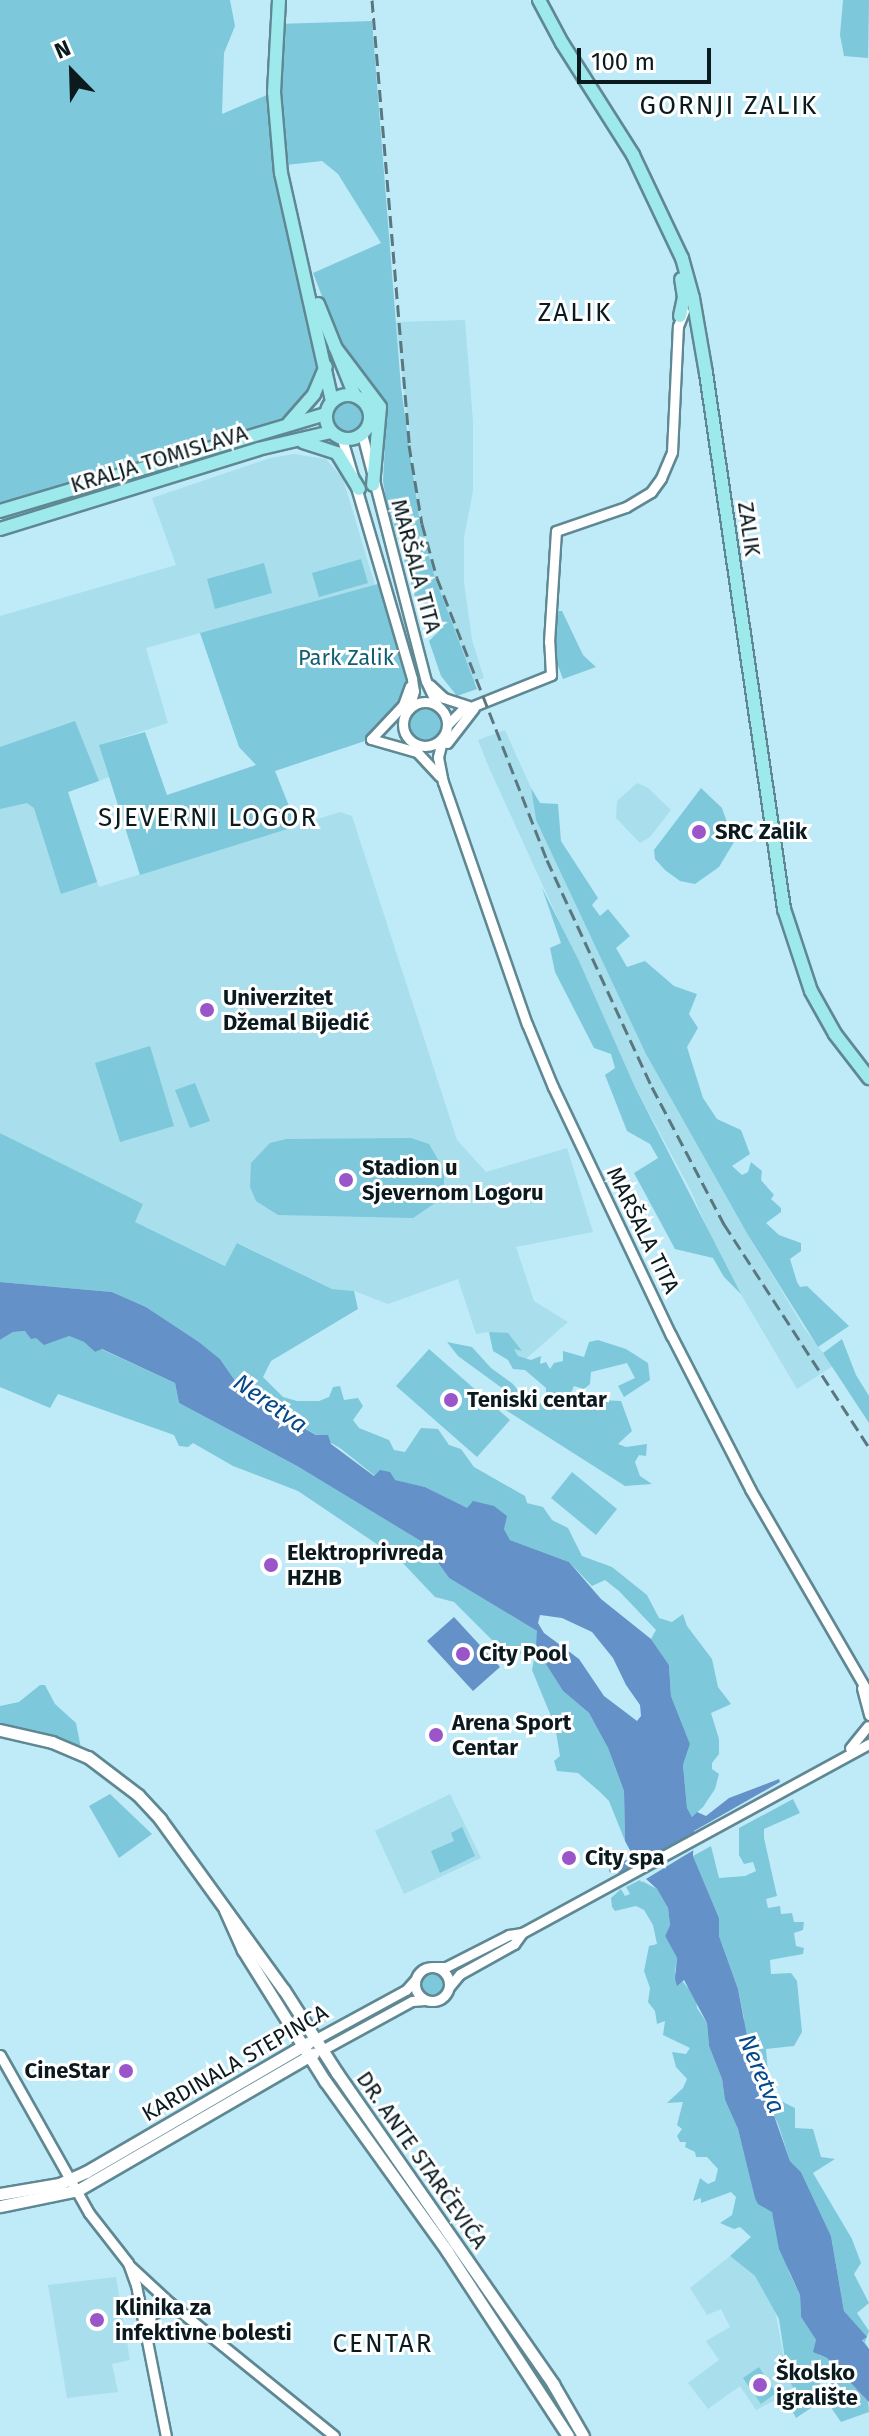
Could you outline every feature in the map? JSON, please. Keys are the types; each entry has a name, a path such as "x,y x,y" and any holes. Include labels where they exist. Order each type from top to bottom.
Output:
{"main road":[{"path":"279,0 274,51 281,173 332,401"},
{"name":"ZALIK","path":"539,0 562,43 633,155 682,258 695,307 791,938 825,1018 869,1078"},
{"path":"667,222 666,233 682,284 680,316"},
{"path":"302,263 355,396 369,409 369,423 362,434 337,436 325,414 332,401 342,395 355,396"},
{"path":"335,347 380,407 373,485"},
{"path":"286,425 314,394 326,366"},
{"name":"KRALJA TOMISLAVA","path":"0,511 325,414"},
{"name":"KRALJA TOMISLAVA","path":"0,529 296,440 337,436"},
{"path":"296,440 337,453 359,489"},
{"name":"DR. ANTE STARČEVIĆA","path":"0,1730 52,1742 88,1757 138,1795 172,1834 553,2384 583,2436"},
{"name":"DR. ANTE STARČEVIĆA","path":"225,1909 243,1950 307,2051 463,2275 568,2436"},
{"name":"KARDINALA STEPINCA","path":"75,2185 319,2044"},
{"path":"0,2194 75,2185"},
{"path":"0,2206 75,2185"}],"street":[{"path":"461,711 422,702 409,709 403,729 417,745 431,746 443,737 447,725 461,711 551,675 550,629 556,531 626,507 651,492 666,469 672,452 680,316 695,307"},
{"name":"MARŠALA TITA","path":"362,434 425,677 438,706"},
{"name":"MARŠALA TITA","path":"337,436 359,489 412,679 414,691 409,709"},
{"path":"425,677 444,698 454,704 475,706"},
{"path":"412,679 403,705 371,739 417,752 443,782"},
{"path":"438,706 447,725"},
{"path":"443,782 445,747 453,731 475,706"},
{"name":"MARŠALA TITA","path":"443,737 439,769 443,782 527,1024 573,1130 671,1335 750,1489 869,1694"},
{"name":"MARŠALA TITA","path":"417,745 439,769"},
{"name":"MARŠALA TITA","path":"862,1685 869,1721"},
{"path":"843,1755 869,1721"},
{"path":"522,1933 514,1944 460,1974 436,2000 425,2000 416,1991 415,1980 426,1968 446,1967 509,1935 522,1933 843,1755 869,1744"},
{"path":"436,1967 445,1973 448,1988"},
{"name":"KARDINALA STEPINCA","path":"319,2044 406,1990 415,1980"},
{"name":"KARDINALA STEPINCA","path":"319,2044 409,2003 425,2000"},
{"path":"0,2055 89,2213 128,2263 170,2303 334,2436"},
{"path":"128,2263 136,2285 146,2349 166,2436"},
{"path":"146,2349 151,2315 170,2303"},
{"path":"314,2420 316,2436"}],"shaded area":[{"path":"465,320 473,421 473,491 464,537 464,582 472,640 484,678 474,682 435,578 420,524 396,322"},
{"name":"Univerzitet Džemal Bijedić","path":"294,454 326,459 343,479 375,585 146,648 168,723 100,745 109,777 68,792 99,887 340,812 352,816 457,1140 486,1172 567,1148 593,1232 516,1247 534,1301 568,1322 520,1364 489,1332 476,1334 458,1279 388,1304 354,1291 332,1289 238,1243 226,1266 134,1222 143,1204 0,1133 0,616 176,565 152,498 270,458"},
{"path":"505,730 531,788 536,820 748,1235 804,1328 833,1366 797,1389 723,1264 690,1189 635,1087 490,770 478,740"},
{"path":"637,783 648,788 671,810 650,837 640,843 616,818 617,801"},
{"path":"0,1282 112,1292 146,1307 220,1359 236,1382 272,1410 316,1435 328,1435 331,1444 374,1476 380,1470 390,1472 395,1480 425,1487 467,1508 473,1501 494,1506 507,1516 504,1529 510,1540 569,1562 601,1599 651,1639 669,1665 671,1696 690,1744 683,1765 687,1808 692,1817 697,1812 706,1816 729,1798 779,1779 780,1782 694,1831 693,1856 719,1918 719,1936 738,1989 747,2036 739,2046 771,2107 790,2161 801,2172 831,2236 844,2311 867,2337 862,2340 869,2349 869,2402 827,2358 813,2352 816,2340 801,2317 800,2295 779,2249 772,2212 758,2204 755,2198 738,2129 725,2100 722,2079 709,2046 707,2023 684,1980 677,1986 677,1958 665,1936 670,1925 668,1908 657,1889 632,1866 618,1874 615,1869 610,1873 617,1861 630,1860 632,1854 625,1841 624,1791 608,1748 589,1713 563,1691 546,1664 551,1661 536,1647 537,1631 449,1578 424,1543 297,1466 179,1403 175,1383 102,1349 95,1352 84,1342 69,1336 44,1345 36,1338 31,1339 25,1331 13,1332 0,1340","holes":["540,1615 562,1618 592,1632 613,1658 640,1705 641,1716 637,1721 604,1696 579,1659 544,1633 538,1623"]},
{"name":"City Pool","path":"454,1617 500,1667 473,1691 427,1641"},
{"path":"450,1794 481,1858 404,1894 375,1831"},
{"path":"730,2256 755,2276 775,2310 788,2379 795,2390 756,2410 740,2386 708,2409 688,2383 719,2360 706,2341 730,2327 721,2309 707,2315 690,2288"},
{"path":"116,2277 130,2360 112,2364 118,2392 67,2398 48,2285"}],"green space":[{"path":"0,0 230,0 235,26 224,53 222,114 274,92 276,122 326,366 286,425 0,511"},
{"path":"843,0 869,0 868,58 844,56 840,35"},
{"path":"372,21 401,387 420,524 435,578 477,689 457,696 441,676 429,641 440,630 438,616 434,608 416,600 386,499 383,481 387,406 342,348 313,273 381,243 338,174 322,161 286,165 277,24"},
{"path":"348,396 363,402 369,417 363,432 348,438 333,432 327,417 333,402"},
{"path":"361,559 368,583 319,597 312,573"},
{"path":"264,563 272,593 215,609 207,579"},
{"name":"Park Zalik","path":"385,582 412,679 408,695 371,739 275,771 297,826 140,875 99,745 145,732 167,795 256,765 239,747 200,633"},
{"path":"552,611 562,611 583,655 596,667 563,679 552,650"},
{"path":"425,703 440,709 446,724 440,739 425,745 410,739 404,724 410,709"},
{"path":"75,721 99,781 68,792 97,882 61,894 34,808 27,803 0,809 0,747"},
{"path":"531,788 540,803 558,804 561,841 598,898 592,905 600,916 608,909 630,936 616,948 627,967 645,961 674,986 697,994 689,1014 698,1028 687,1047 703,1098 717,1119 741,1130 750,1154 732,1166 742,1175 748,1172 751,1162 762,1171 761,1180 774,1195 771,1199 781,1208 781,1212 766,1223 779,1235 801,1243 801,1251 790,1259 797,1282 800,1287 807,1286 849,1326 818,1347 748,1235 646,1054 536,820"},
{"name":"SRC Zalik","path":"701,788 722,808 734,842 719,867 695,884 680,881 665,870 655,859 654,850"},
{"path":"542,888 579,961 635,1087 741,1294 724,1277 713,1258 675,1249 634,1173 658,1158 650,1144 627,1131 605,1075 615,1068 611,1054 594,1048 555,972 550,948 561,943"},
{"path":"150,1046 174,1126 120,1142 95,1063"},
{"path":"195,1083 210,1121 190,1128 175,1090"},
{"path":"0,1133 143,1204 135,1222 225,1266 237,1243 332,1289 354,1291 358,1309 271,1361 263,1377 283,1397 297,1401 319,1401 329,1397 333,1387 340,1386 344,1400 358,1398 363,1406 353,1420 359,1428 389,1440 394,1450 405,1452 421,1428 438,1429 449,1445 461,1449 474,1467 525,1496 527,1503 543,1507 552,1520 568,1528 582,1556 612,1567 647,1595 659,1618 672,1622 683,1614 687,1626 712,1659 718,1687 731,1704 711,1713 719,1739 719,1754 712,1763 712,1769 719,1774 715,1789 703,1807 692,1817 687,1808 683,1765 690,1744 671,1696 669,1665 651,1639 656,1630 605,1580 592,1586 569,1562 510,1540 504,1529 425,1487 375,1476 340,1448 272,1410 236,1382 220,1359 146,1307 112,1292 0,1282"},
{"name":"Stadion u Sjevernom Logoru","path":"411,1138 429,1144 444,1170 444,1186 438,1201 413,1218 278,1215 256,1201 250,1187 251,1163 270,1143 286,1139"},
{"path":"25,1331 36,1337 69,1336 84,1342 95,1352 101,1349 175,1383 179,1403 297,1466 424,1543 449,1578 537,1631 551,1662 547,1665 563,1691 589,1713 608,1748 624,1791 625,1841 609,1801 578,1773 557,1771 554,1761 560,1756 555,1726 532,1670 534,1659 497,1645 454,1602 435,1597 399,1559 298,1491 233,1466 193,1443 188,1447 179,1446 174,1435 58,1394 50,1408 0,1387 0,1340 13,1332"},
{"path":"489,1332 508,1333 522,1351 514,1349 518,1356 531,1360 541,1356 540,1364 546,1362 550,1369 554,1363 563,1361 563,1351 584,1357 589,1342 598,1340 626,1349 648,1363 650,1380 624,1397 618,1386 635,1378 627,1363 591,1372 590,1384 584,1389 574,1386 570,1395 576,1399 621,1401 632,1431 618,1444 626,1447 647,1444 646,1456 639,1455 635,1462 640,1476 652,1484 625,1486 504,1409 510,1399 506,1391 458,1356 447,1342 472,1347 491,1368 513,1384 533,1409 546,1399 546,1388 525,1370 513,1369 508,1360 493,1351"},
{"path":"842,1339 856,1375 869,1396 869,1423 823,1353"},
{"path":"429,1349 510,1420 477,1457 396,1386"},
{"path":"572,1472 617,1509 596,1535 551,1498"},
{"path":"40,1685 45,1685 55,1704 76,1723 81,1748 0,1724 0,1706 19,1702"},
{"path":"110,1794 152,1834 119,1858 89,1806"},
{"path":"793,1799 800,1813 764,1829 777,1896 766,1899 768,1908 780,1906 781,1914 792,1913 794,1922 804,1922 803,1930 794,1933 796,1946 804,1948 803,1954 770,1960 771,1974 791,1973 797,1981 802,2032 794,2046 766,2049 768,2072 779,2100 795,2108 795,2128 813,2129 821,2157 835,2159 813,2173 852,2239 861,2263 854,2274 869,2303 857,2313 869,2331 865,2342 869,2349 862,2339 866,2337 844,2311 831,2236 801,2172 790,2161 778,2124 739,2046 744,2042 744,2018 738,1989 719,1936 719,1918 693,1856 711,1846 719,1878 745,1876 756,1871 753,1862 744,1864 739,1855 739,1828"},
{"path":"462,1827 475,1856 440,1873 431,1851 454,1841 451,1833"},
{"path":"640,1880 657,1889 668,1908 670,1925 665,1936 677,1958 675,1972 696,1998 697,2008 707,2023 709,2046 722,2079 725,2100 738,2129 753,2187 772,2212 789,2272 800,2295 801,2317 816,2340 819,2355 827,2358 868,2400 869,2412 841,2422 832,2409 836,2402 828,2380 821,2382 812,2396 814,2406 796,2418 788,2403 797,2394 788,2379 779,2319 755,2276 730,2256 751,2237 740,2227 734,2229 720,2223 732,2215 736,2197 731,2192 701,2203 701,2198 693,2201 700,2178 708,2184 715,2181 718,2169 707,2157 696,2157 695,2152 685,2147 686,2142 680,2142 677,2136 682,2129 677,2125 683,2102 667,2103 683,2088 687,2079 676,2067 672,2052 686,2054 690,2048 663,2035 665,2021 657,2024 655,2011 648,2002 650,1988 644,1971 649,1946 657,1944 653,1925 644,1910 636,1906 615,1911 612,1907 611,1898 621,1889 625,1896 630,1894 626,1887"},
{"path":"432,1971 441,1974 444,1983 441,1992 432,1995 423,1992 420,1983 423,1974"},
{"path":"502,2319 546,2383 576,2436 572,2436 499,2321"},
{"name":"Školsko igralište","path":"759,2367 776,2393 761,2404 743,2378"}],"pier":[{"path":"750,1803 697,1833 697,1848 641,1882 636,1868 616,1877 611,1873 615,1869 619,1873 632,1867 631,1864 639,1863"}],"railway":[{"path":"372,0 409,445 422,524 437,578 547,860 652,1087 724,1224 869,1447"}],"place":[{"name":"SRC Zalik","path":"699,832"},
{"name":"Univerzitet Džemal Bijedić","path":"207,1010"},
{"name":"Stadion u Sjevernom Logoru","path":"346,1180"},
{"name":"Teniski centar","path":"451,1400"},
{"name":"Elektroprivreda HZHB","path":"271,1565"},
{"name":"City Pool","path":"463,1654"},
{"name":"Arena Sport Centar","path":"436,1735"},
{"name":"City spa","path":"569,1858"},
{"name":"CineStar","path":"126,2071"},
{"name":"Klinika za infektivne bolesti","path":"97,2320"},
{"name":"Školsko igralište","path":"760,2385"}],"district":[{"name":"GORNJI ZALIK","path":"729,106"},
{"name":"ZALIK","path":"575,313"},
{"name":"SJEVERNI LOGOR","path":"208,818"},
{"name":"CENTAR","path":"383,2344"}],"water label":[{"name":"Neretva","path":"270,1404"},
{"name":"Neretva","path":"761,2074"}]}
